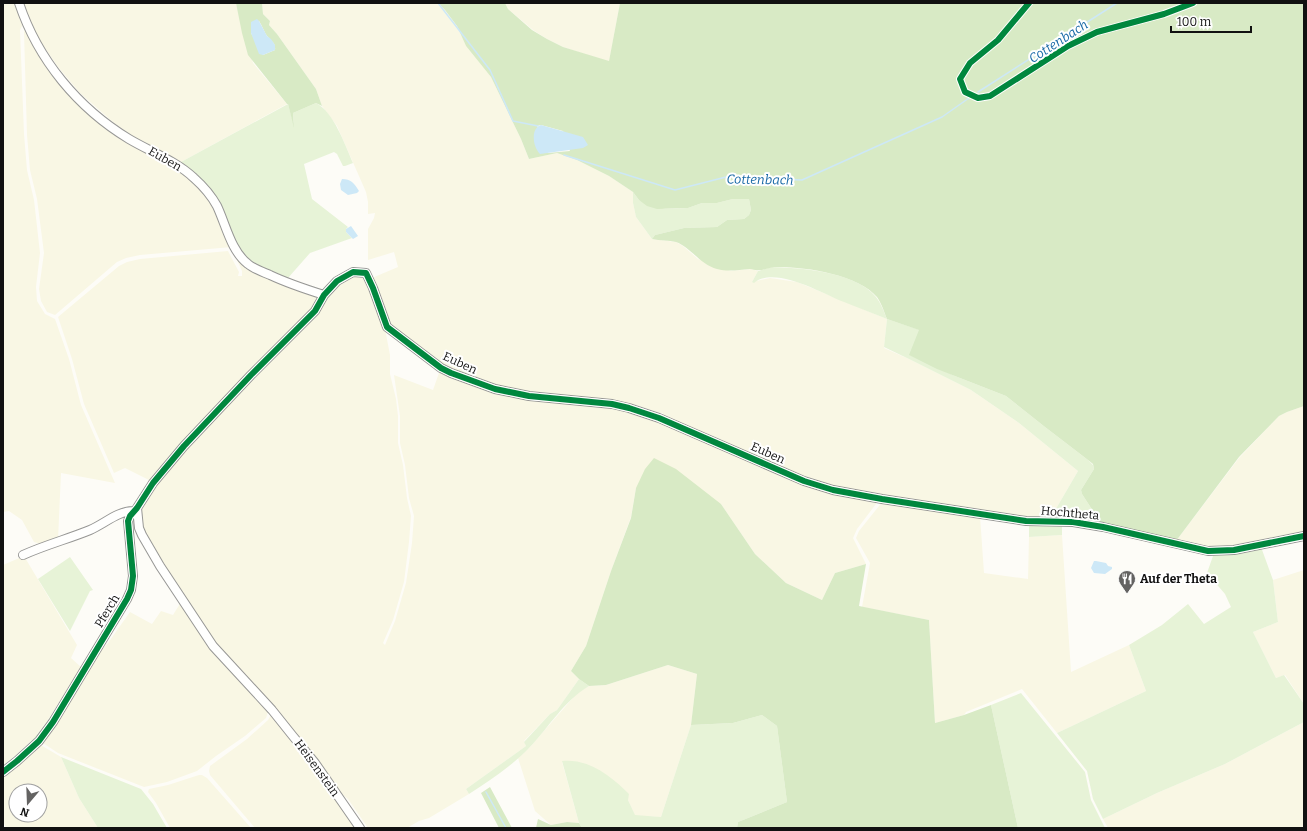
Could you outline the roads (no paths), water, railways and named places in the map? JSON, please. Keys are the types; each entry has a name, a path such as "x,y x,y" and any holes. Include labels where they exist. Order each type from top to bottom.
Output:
{"street":[{"name":"Euben","path":"19,3 35,42 46,60 62,81 88,108 108,125 129,139 177,165 194,177 208,192 216,204 238,253 248,264 285,282 324,295"},
{"name":"Euben","path":"184,446 315,311 324,295 337,281 353,272 366,273 387,327 441,368 451,373 495,388 529,396 612,404 630,408 666,420 804,481 833,490"},
{"name":"Pferch","path":"3,772 39,742 50,727 127,600 131,590 133,576 128,521 153,483 184,446"},
{"name":"Hochtheta","path":"833,490 1026,521 1073,522 1103,527 1208,551 1234,550 1304,536"},
{"path":"23,555 43,546 91,530 119,515 135,510"},
{"name":"Heisenstein","path":"135,510 142,535 160,566 213,646 272,710 315,763 360,828"}],"water":[{"path":"257,19 267,36 275,45 275,50 263,55 259,54 251,33 251,22"},
{"path":"541,125 583,137 588,145 583,148 540,154 534,143 534,134 535,130"},
{"path":"342,179 352,182 359,191 348,195 341,190 340,184"},
{"path":"351,226 358,236 353,239 346,232 346,229"},
{"path":"1094,561 1106,563 1108,566 1112,567 1112,569 1105,574 1094,573 1091,568"}],"waterway":[{"path":"438,3 490,70 513,121 538,126"},
{"name":"Cottenbach","path":"978,92 1117,3"},
{"name":"Cottenbach","path":"564,155 675,190 726,177 802,180 942,117 969,98"},
{"path":"486,792 506,828"}],"place":[{"name":"Auf der Theta","path":"1127,594"}]}
